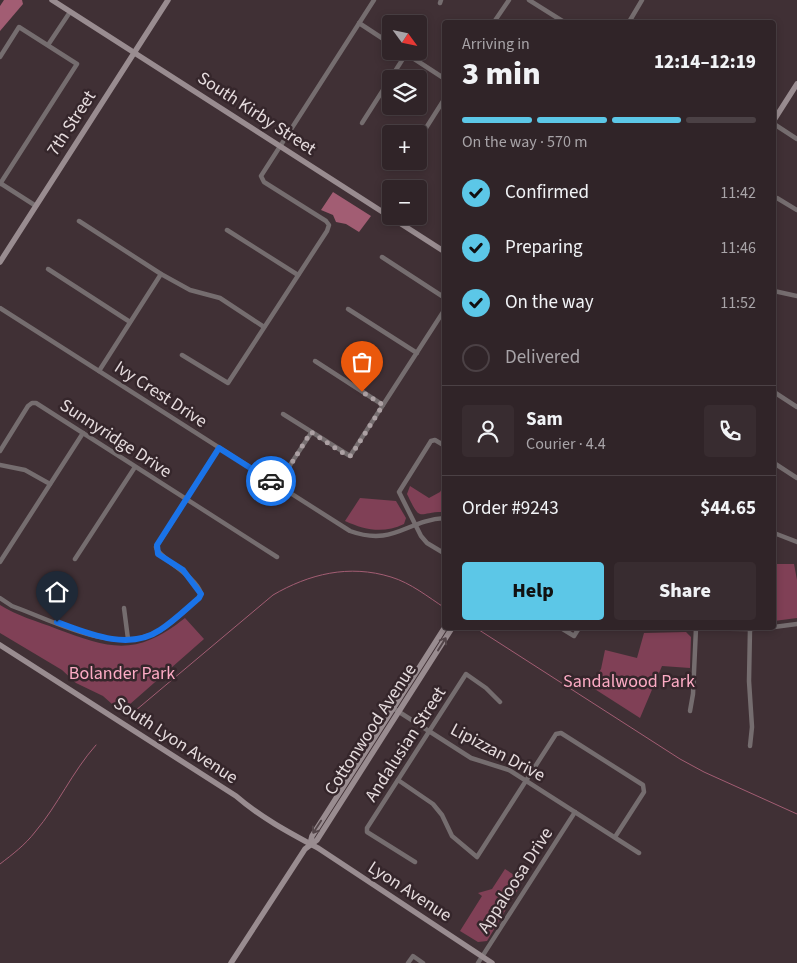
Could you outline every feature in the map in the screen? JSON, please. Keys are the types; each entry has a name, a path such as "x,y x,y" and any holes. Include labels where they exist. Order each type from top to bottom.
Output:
{"street":[{"name":"South Kirby Street","path":"52,0 442,250"},
{"name":"7th Street","path":"0,262 168,0"},
{"path":"182,355 228,383 329,226 326,222 261,180 260,176 374,0"},
{"path":"495,20 509,0"},
{"path":"529,0 559,20"},
{"path":"630,20 642,0"},
{"path":"48,45 70,12"},
{"path":"359,23 382,38"},
{"path":"0,57 19,26 77,64 0,183 36,206"},
{"path":"362,123 400,60"},
{"path":"415,60 442,76"},
{"path":"776,119 797,84"},
{"path":"427,126 442,103"},
{"path":"776,123 797,139"},
{"path":"776,198 797,210"},
{"path":"79,221 161,274 190,290 220,298 264,327"},
{"path":"228,230 298,275"},
{"path":"382,257 442,296"},
{"path":"48,269 130,322"},
{"path":"99,370 161,274"},
{"path":"776,291 797,296"},
{"name":"Ivy Crest Drive","path":"0,308 341,526 360,534 389,536 426,520 442,518"},
{"path":"348,309 417,353"},
{"path":"283,414 350,456 442,314"},
{"path":"315,361 383,405"},
{"path":"776,393 797,407"},
{"name":"Sunnyridge Drive","path":"0,451 32,403 36,403 277,557"},
{"path":"278,485 311,432"},
{"path":"0,562 83,433"},
{"path":"442,444 435,440 432,441 399,492 424,540 442,552"},
{"path":"0,598 12,606 109,640 128,639 160,630 199,598 201,594 183,570 158,554 157,545 219,448"},
{"path":"776,464 797,478"},
{"path":"0,465 25,470 50,484"},
{"path":"74,559 135,467"},
{"path":"776,534 797,542"},
{"path":"124,608 128,639"},
{"path":"776,627 797,624"},
{"name":"Cottonwood Avenue","path":"396,710 443,630"},
{"name":"Cottonwood Avenue","path":"231,963 310,844 312,836 451,630"},
{"path":"564,630 574,636 578,630"},
{"path":"690,711 693,694 696,630"},
{"path":"750,630 749,682 752,727 750,746"},
{"name":"South Lyon Avenue","path":"0,645 229,791 271,821 310,844"},
{"name":"Andalusian Street","path":"415,862 367,832 367,828 466,674 486,688 500,702"},
{"name":"Lipizzan Drive","path":"396,710 471,758 502,767 526,780 639,853"},
{"path":"398,780 433,804 442,815 452,836 477,857 556,734 561,733 642,785 644,792 615,837"},
{"name":"Appaloosa Drive","path":"478,963 575,812"},
{"name":"Lyon Avenue","path":"310,844 492,963"},
{"path":"408,963 413,956 423,963"}],"green space":[{"path":"410,486 429,498 442,489 442,512 421,514 415,510 407,494"},
{"path":"360,498 396,501 406,518 404,524 389,529 374,530 345,521"},
{"path":"776,564 794,564 797,580 797,618 776,621"},
{"name":"Bolander Park","path":"0,605 57,629 108,645 123,646 152,639 185,618 204,639 121,712 103,696 76,683 62,670 0,633"},
{"name":"Sandalwood Park","path":"686,632 691,637 690,668 662,666 640,718 590,686 601,669 605,650 637,658 644,633"},
{"path":"505,869 523,881 487,941 478,942 460,931 482,896 478,893 492,889"}],"shaded area":[{"path":"4,0 22,0 23,4 0,31 0,6"},
{"path":"333,192 371,216 359,232 346,224 336,222 333,215 321,210"}],"waterway":[{"path":"129,716 273,595 315,577 345,571 375,573 405,583 442,606"},
{"path":"479,630 680,759 704,772 797,814"},
{"path":"0,864 35,832 51,811 87,755 96,745"}],"way so far":[{"path":"271,481 278,485 311,432 350,456 383,405 362,392"}],"route":[{"path":"57,622 109,640 139,637 160,630 199,598 201,594 183,570 158,554 157,545 219,448 271,481"}]}
